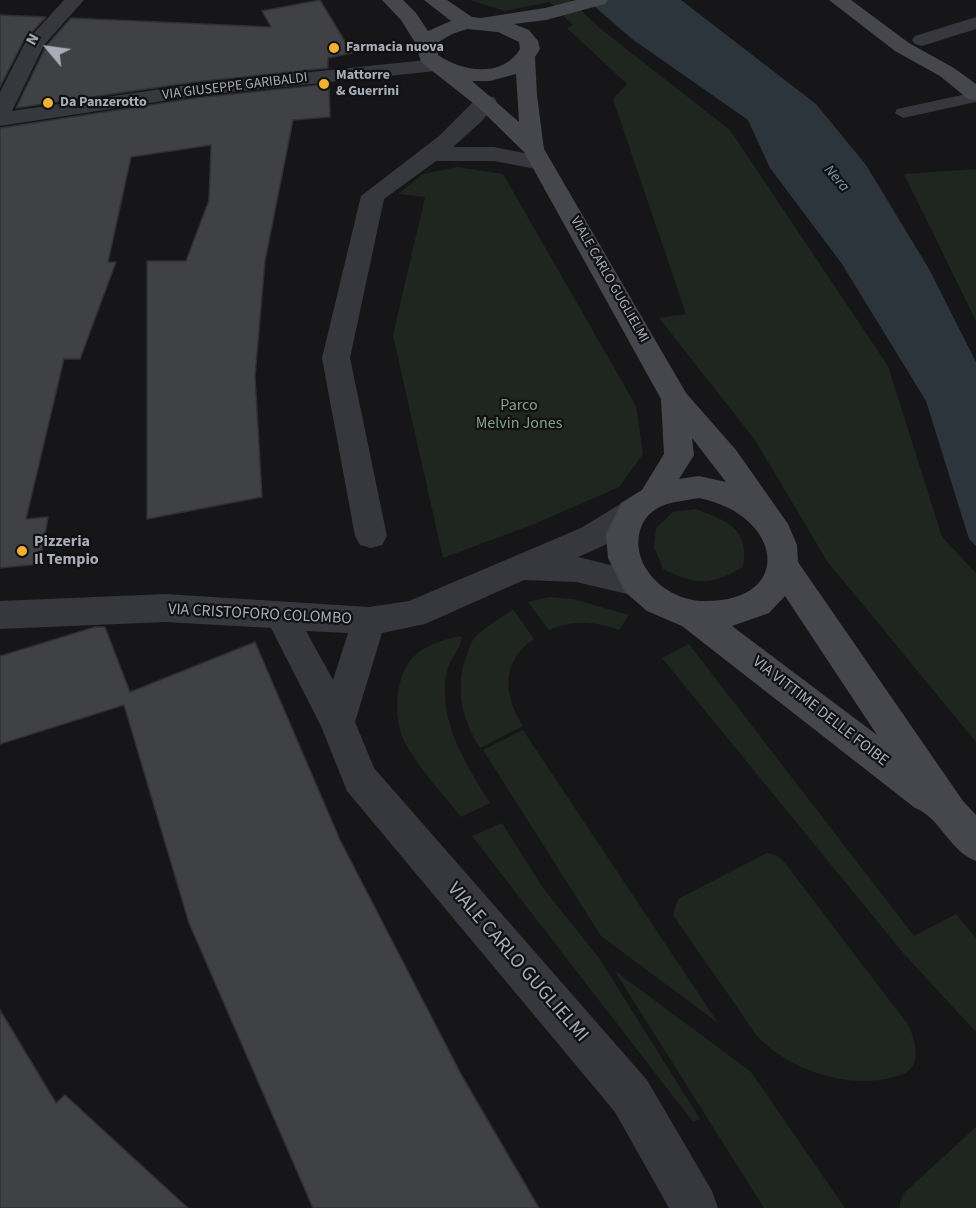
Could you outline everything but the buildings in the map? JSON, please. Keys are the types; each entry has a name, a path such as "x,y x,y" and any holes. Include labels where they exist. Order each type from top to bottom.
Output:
{"street":[{"path":"0,114 35,43 75,0"},
{"path":"392,0 409,17 426,44 428,58 440,67 484,75 510,69 527,49 535,24 551,12"},
{"path":"434,0 475,23 510,28 527,49"},
{"path":"426,44 441,30 551,12 598,0"},
{"path":"839,0 902,47 947,72 976,96"},
{"path":"881,7 938,54 947,72"},
{"path":"922,40 976,23"},
{"name":"VIALE CARLO GUGLIELMI","path":"527,49 526,96 537,156"},
{"name":"VIALE CARLO GUGLIELMI","path":"440,67 486,102 537,156 649,349 675,399 726,458 763,514"},
{"name":"VIA GIUSEPPE GARIBALDI","path":"0,119 195,90 440,67"},
{"path":"371,536 336,358 373,196 435,154 469,124 486,102"},
{"path":"435,154 537,156"},
{"name":"VIALE CARLO GUGLIELMI","path":"643,503 679,454 675,399"},
{"path":"687,488 723,491 763,514 776,530 783,548 783,566 776,585 761,601 740,611 715,615 688,612 668,606 650,596 636,583 624,565 620,545 624,527 643,503 687,488"},
{"name":"VIA CRISTOFORO COLOMBO","path":"0,615 166,608 369,621 413,614 510,570 592,537 643,503"},
{"name":"VIA VITTIME DELLE FOIBE","path":"783,566 950,814 976,843"},
{"name":"VIA CRISTOFORO COLOMBO","path":"510,570 576,568 636,583"},
{"name":"VIA VITTIME DELLE FOIBE","path":"688,612 950,814"},
{"name":"VIALE CARLO GUGLIELMI","path":"280,614 337,722 360,779 631,1096 695,1208"},
{"path":"337,722 369,621"}],"lane":[{"path":"903,113 976,96"}],"green space":[{"path":"470,0 570,0 602,30 730,130 888,366 942,537 976,573 976,742 827,561 755,440 659,318 686,314 613,99 627,84 567,28 573,25 549,2 505,11"},
{"name":"Parco Melvin Jones","path":"457,167 503,174 636,406 643,454 619,487 534,524 443,558 393,335 425,197 398,194 423,174"},
{"path":"976,169 976,321 904,174"},
{"path":"696,509 734,528 743,544 743,567 721,578 703,581 685,578 663,569 654,547 656,528 673,512"},
{"path":"549,597 573,599 629,615 619,630 601,625 575,623 549,630 528,602"},
{"path":"513,609 534,639 516,658 509,679 512,702 523,726 480,748 469,726 462,703 463,667 475,637"},
{"path":"462,636 446,674 446,709 463,758 490,803 461,817 424,772 405,743 398,721 397,708 400,682 411,660 429,646"},
{"path":"689,644 914,936 956,914 976,938 976,1032 904,954 662,658"},
{"path":"523,730 718,1023 601,936 483,750"},
{"path":"502,823 543,888 599,958 700,1119 693,1122 472,836"},
{"path":"767,853 778,856 785,863 909,1026 916,1053 913,1065 903,1074 885,1079 847,1080 808,1070 774,1051 753,1030 673,915 678,899"},
{"path":"614,970 751,1072 845,1208 764,1208"},
{"path":"976,1127 976,1208 900,1208 905,1192"}],"water":[{"name":"Nera","path":"587,0 681,0 816,104 866,165 929,269 976,362 976,546 969,539 926,401 842,264 770,168 748,120 632,39"}],"place":[{"name":"Farmacia nuova","path":"334,48"},
{"name":"Mattorre & Guerrini","path":"324,84"},
{"name":"Da Panzerotto","path":"48,103"},
{"name":"Pizzeria Il Tempio","path":"22,551"}]}
